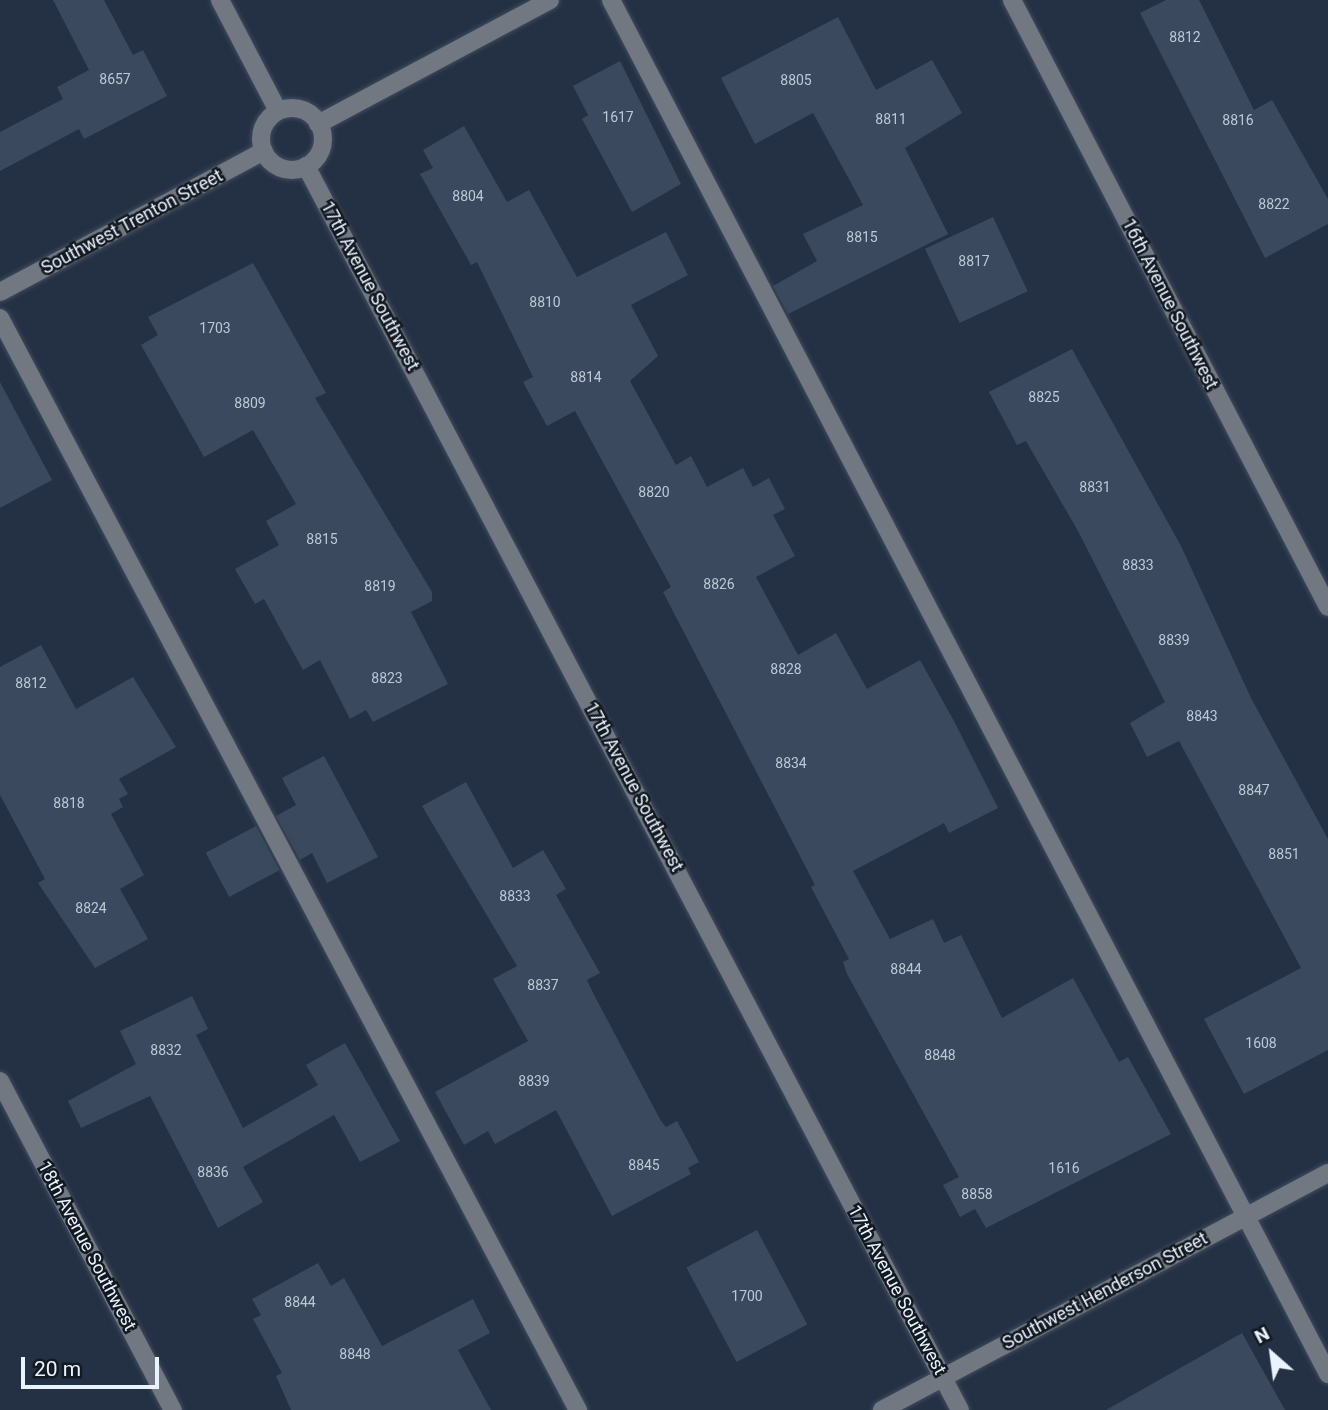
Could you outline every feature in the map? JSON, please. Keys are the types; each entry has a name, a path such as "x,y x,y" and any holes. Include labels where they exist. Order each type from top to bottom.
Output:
{"street":[{"path":"220,0 278,111"},
{"path":"318,124 550,0"},
{"path":"611,0 1328,1374"},
{"name":"16th Avenue Southwest","path":"1012,0 1328,607"},
{"path":"295,108 318,124 321,147 306,166 282,168 264,151 263,129 278,111 295,108"},
{"name":"Southwest Trenton Street","path":"0,292 264,151"},
{"name":"17th Avenue Southwest","path":"306,166 960,1410"},
{"path":"0,318 578,1410"},
{"name":"18th Avenue Southwest","path":"0,1081 173,1410"},
{"name":"Southwest Henderson Street","path":"882,1410 1328,1173"}],"building":[{"path":"53,0 104,0 133,55 143,50 167,96 84,139 79,129 0,171 0,132 63,99 57,87 89,70"},
{"path":"1166,0 1199,0 1254,110 1272,100 1328,199 1328,224 1265,258 1140,13"},
{"path":"838,17 876,90 932,60 962,113 905,148 948,234 788,314 773,286 817,261 803,234 863,205 813,113 755,144 721,78"},
{"path":"620,61 681,184 632,212 582,119 588,115 573,86"},
{"path":"464,126 507,202 529,190 577,277 666,232 688,275 631,305 658,356 630,381 676,465 691,456 707,487 743,468 753,487 769,478 785,509 773,515 795,556 756,577 798,655 836,633 867,689 920,660 954,721 998,808 949,833 944,823 853,871 890,939 933,919 944,943 961,935 1002,1018 1073,978 1119,1062 1128,1057 1171,1134 986,1228 975,1209 960,1217 943,1185 959,1177 847,974 843,962 849,959 811,887 815,885 663,592 671,587 575,411 547,426 523,382 533,377 477,262 471,265 420,174 433,168 423,150"},
{"path":"993,217 1028,291 960,323 925,249"},
{"path":"253,263 326,393 315,398 432,592 432,601 411,612 448,684 373,722 366,710 350,719 320,660 303,670 264,599 255,604 235,569 279,545 266,521 296,504 253,430 204,457 141,345 158,335 148,317"},
{"path":"1072,349 1181,546 1251,698 1328,839 1328,1050 1244,1094 1204,1019 1301,968 1179,741 1147,757 1130,723 1165,702 1078,531 1026,441 1017,445 989,392"},
{"path":"0,382 52,480 0,508"},
{"path":"41,645 76,709 133,677 176,747 119,779 128,794 119,799 123,807 111,814 144,875 120,889 148,939 95,968 38,883 45,879 0,795 0,667"},
{"path":"324,756 378,857 327,883 312,853 300,860 276,816 296,805 282,778"},
{"path":"466,782 513,868 543,850 566,889 556,895 600,973 587,980 592,991 661,1121 666,1127 677,1121 699,1162 688,1168 691,1174 612,1216 556,1110 495,1144 488,1131 464,1145 435,1092 528,1041 493,979 517,966 422,806"},
{"path":"256,826 279,870 229,897 206,853"},
{"path":"192,996 208,1029 196,1035 243,1128 318,1085 306,1065 345,1043 400,1141 360,1162 334,1115 243,1167 263,1202 218,1228 150,1096 81,1128 68,1101 136,1064 120,1031"},
{"path":"757,1230 807,1324 737,1362 686,1268"},
{"path":"318,1263 331,1286 344,1278 382,1346 473,1299 490,1333 458,1350 491,1410 291,1410 276,1376 282,1373 253,1319 261,1315 252,1299"},
{"path":"1242,1333 1285,1410 1106,1410"}]}
